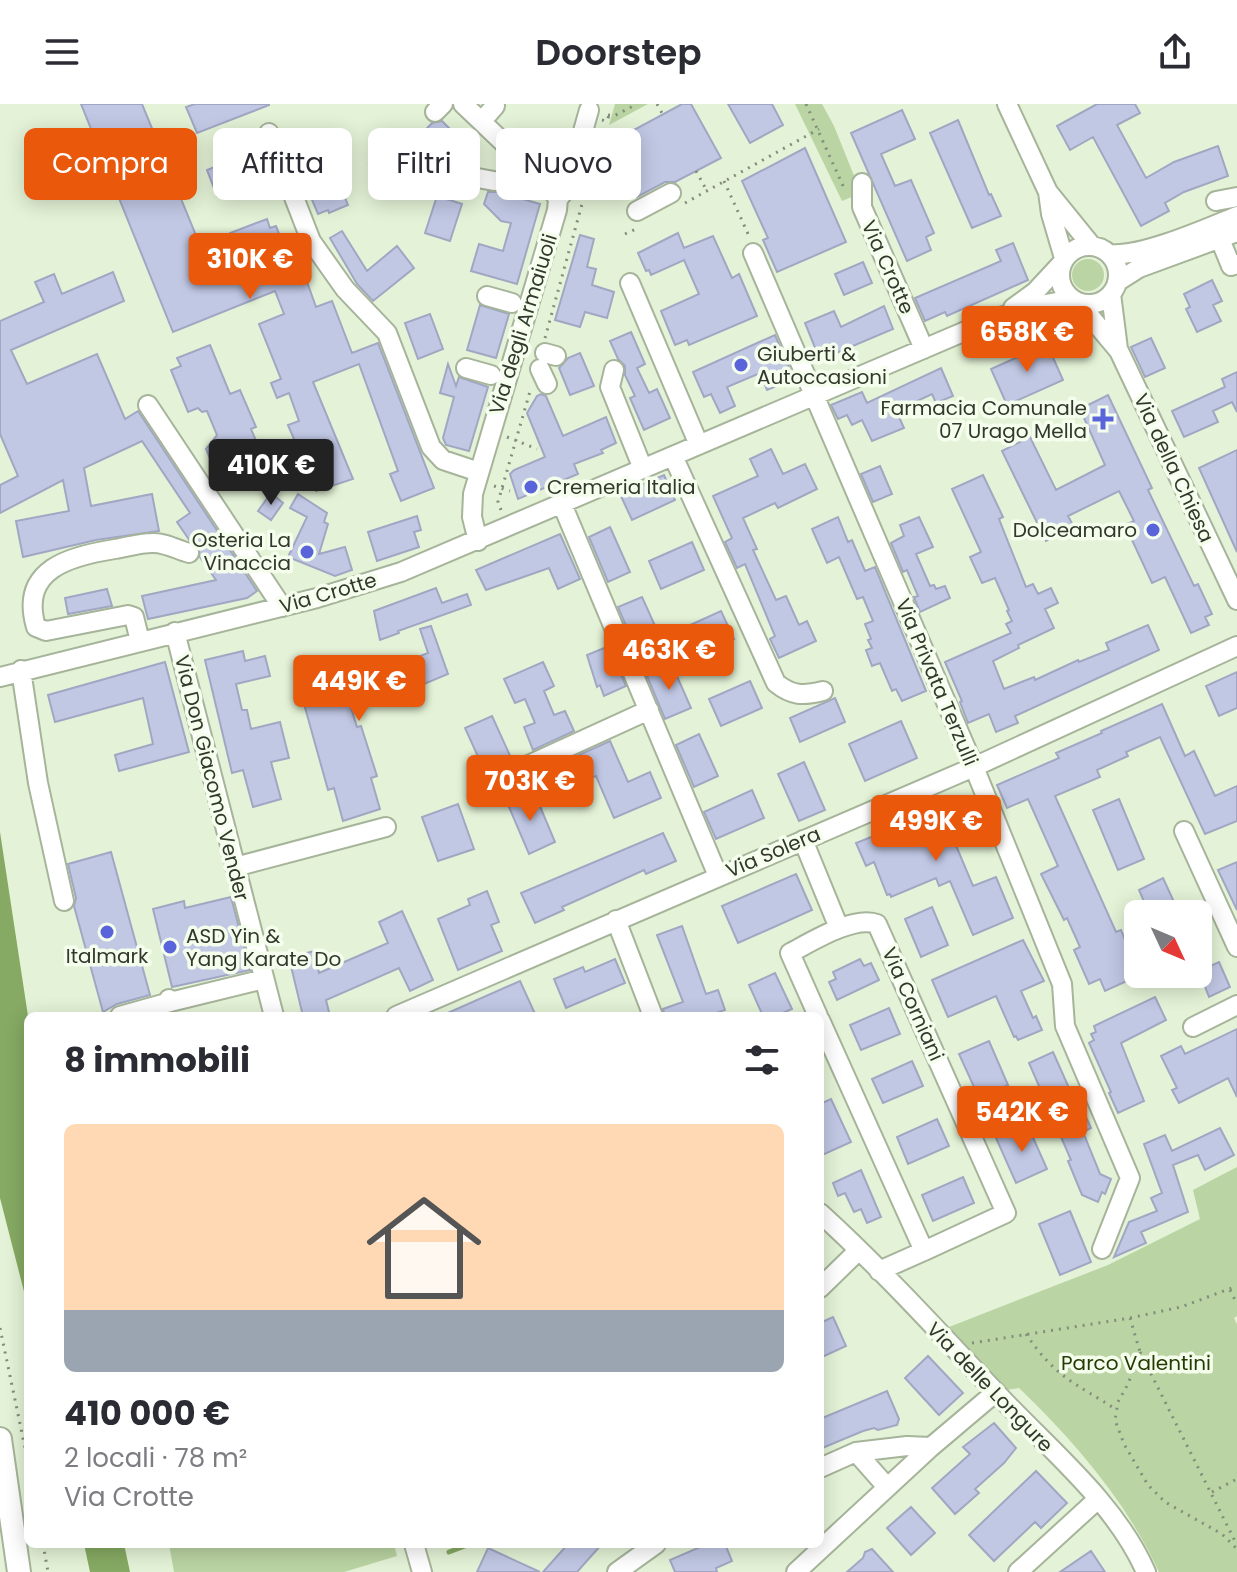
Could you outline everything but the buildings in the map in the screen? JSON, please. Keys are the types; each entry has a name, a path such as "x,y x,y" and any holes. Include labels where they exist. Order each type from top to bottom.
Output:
{"main road":[{"path":"0,1439 19,1572"}],"street":[{"path":"463,104 496,136"},
{"path":"1013,106 1048,192 1063,261 1061,284 1075,301 1092,304 1139,268 1232,223"},
{"name":"Via degli Armaiuoli","path":"588,128 592,119"},
{"path":"480,178 494,181"},
{"name":"Via Crotte","path":"862,183 862,207 924,349"},
{"path":"1048,192 1091,245 1110,254 1126,254 1232,223"},
{"path":"1216,201 1237,197"},
{"path":"641,218 676,199"},
{"path":"295,200 311,241 345,289 387,333 431,447 443,460 479,472"},
{"name":"Via degli Armaiuoli","path":"478,541 471,510 479,472 558,200"},
{"path":"1232,223 1235,270"},
{"path":"1063,261 1076,248 1091,245"},
{"name":"Via Privata Terzulli","path":"753,253 974,767 1062,984 1065,1026 1130,1178 1102,1249"},
{"path":"1110,254 1117,267 1114,288"},
{"name":"Via Crotte","path":"996,318 1035,292 1063,261"},
{"path":"630,283 699,445"},
{"name":"Via della Chiesa","path":"1114,288 1119,351"},
{"path":"488,291 513,298"},
{"name":"Via Crotte","path":"9,674 365,584 478,541 996,318 1041,305 1075,301"},
{"name":"Via della Chiesa","path":"1075,301 1119,351 1234,590"},
{"path":"466,368 491,375"},
{"path":"606,385 643,469"},
{"path":"148,405 282,607"},
{"path":"673,456 776,683 787,692 802,696 823,691"},
{"path":"562,504 718,876"},
{"path":"140,641 134,617 128,615 46,631 36,627 33,614 36,585 51,568 81,554 154,542 189,553"},
{"name":"Via Don Giacomo Vender","path":"175,632 203,773 273,1012"},
{"name":"Via Solera","path":"405,1012 974,767 1237,646"},
{"path":"9,674 38,783 64,901"},
{"path":"487,784 649,710"},
{"path":"227,859 386,827"},
{"path":"1184,831 1237,947"},
{"path":"803,840 839,928"},
{"path":"616,920 651,1012"},
{"name":"Via Corniani","path":"816,1012 790,953 839,928 870,921 877,924 1006,1213 879,1271"},
{"path":"132,1012 170,1000 264,979"},
{"path":"1193,1027 1237,1005"},
{"name":"Via Corniani","path":"824,1029 924,1251"},
{"name":"Via delle Longure","path":"824,1217 954,1347 1098,1499 1137,1551 1146,1572"},
{"path":"824,1284 859,1250"},
{"path":"824,1546 996,1392"},
{"path":"824,1466 856,1452 907,1446 931,1447"},
{"path":"856,1452 887,1487"},
{"path":"1018,1572 1098,1499"},
{"path":"617,1572 650,1548"},
{"path":"796,1572 822,1548"},
{"path":"418,1558 435,1572"}],"path":[{"path":"592,119 614,116 637,104"},
{"path":"657,104 663,115"},
{"path":"806,104 852,211 862,207"},
{"path":"592,119 607,121 609,115"},
{"path":"676,199 707,191 819,129"},
{"path":"696,171 707,191"},
{"path":"724,181 756,251 753,253"},
{"path":"504,510 499,508 498,502 544,364 586,200"},
{"path":"625,234 641,218"},
{"path":"519,440 537,449"},
{"path":"954,1347 1130,1318 1181,1307 1237,1286"},
{"path":"1229,1289 1237,1304"},
{"path":"1130,1318 1140,1352 1237,1547"},
{"path":"0,1328 24,1443"},
{"path":"1026,1333 1066,1380 1117,1410"},
{"path":"1140,1352 1118,1402 1115,1420 1124,1444 1148,1485 1165,1502 1222,1534 1237,1547"},
{"path":"1210,1492 1237,1479"},
{"path":"44,1548 48,1572"}],"green space":[{"path":"615,104 648,104 609,125"},
{"path":"795,104 822,104 861,193 842,201"},
{"path":"1088,259 1099,264 1104,275 1099,286 1088,291 1077,286 1072,275 1077,264"},
{"name":"Parco Valentini","path":"1237,1167 1237,1316 1234,1318 1237,1324 1237,1572 1159,1572 1131,1521 1079,1451 1019,1388 1006,1390 949,1327 1108,1265 1200,1219 1193,1190"},
{"path":"170,1548 395,1548 397,1556 344,1572 174,1572"}],"shaded area":[{"path":"0,832 27,1012 24,1012 24,1291 0,1198"},
{"path":"85,1548 125,1548 130,1572 90,1572"}],"waterway":[{"path":"449,1552 460,1548"}],"place":[{"name":"Giuberti & Autoccasioni","path":"741,365"},
{"name":"Farmacia Comunale 07 Urago Mella","path":"1103,419"},
{"name":"Cremeria Italia","path":"531,487"},
{"name":"Dolceamaro","path":"1153,530"},
{"name":"Osteria La Vinaccia","path":"307,552"},
{"name":"Italmark","path":"107,932"},
{"name":"ASD Yin & Yang Karate Do","path":"170,947"}]}
